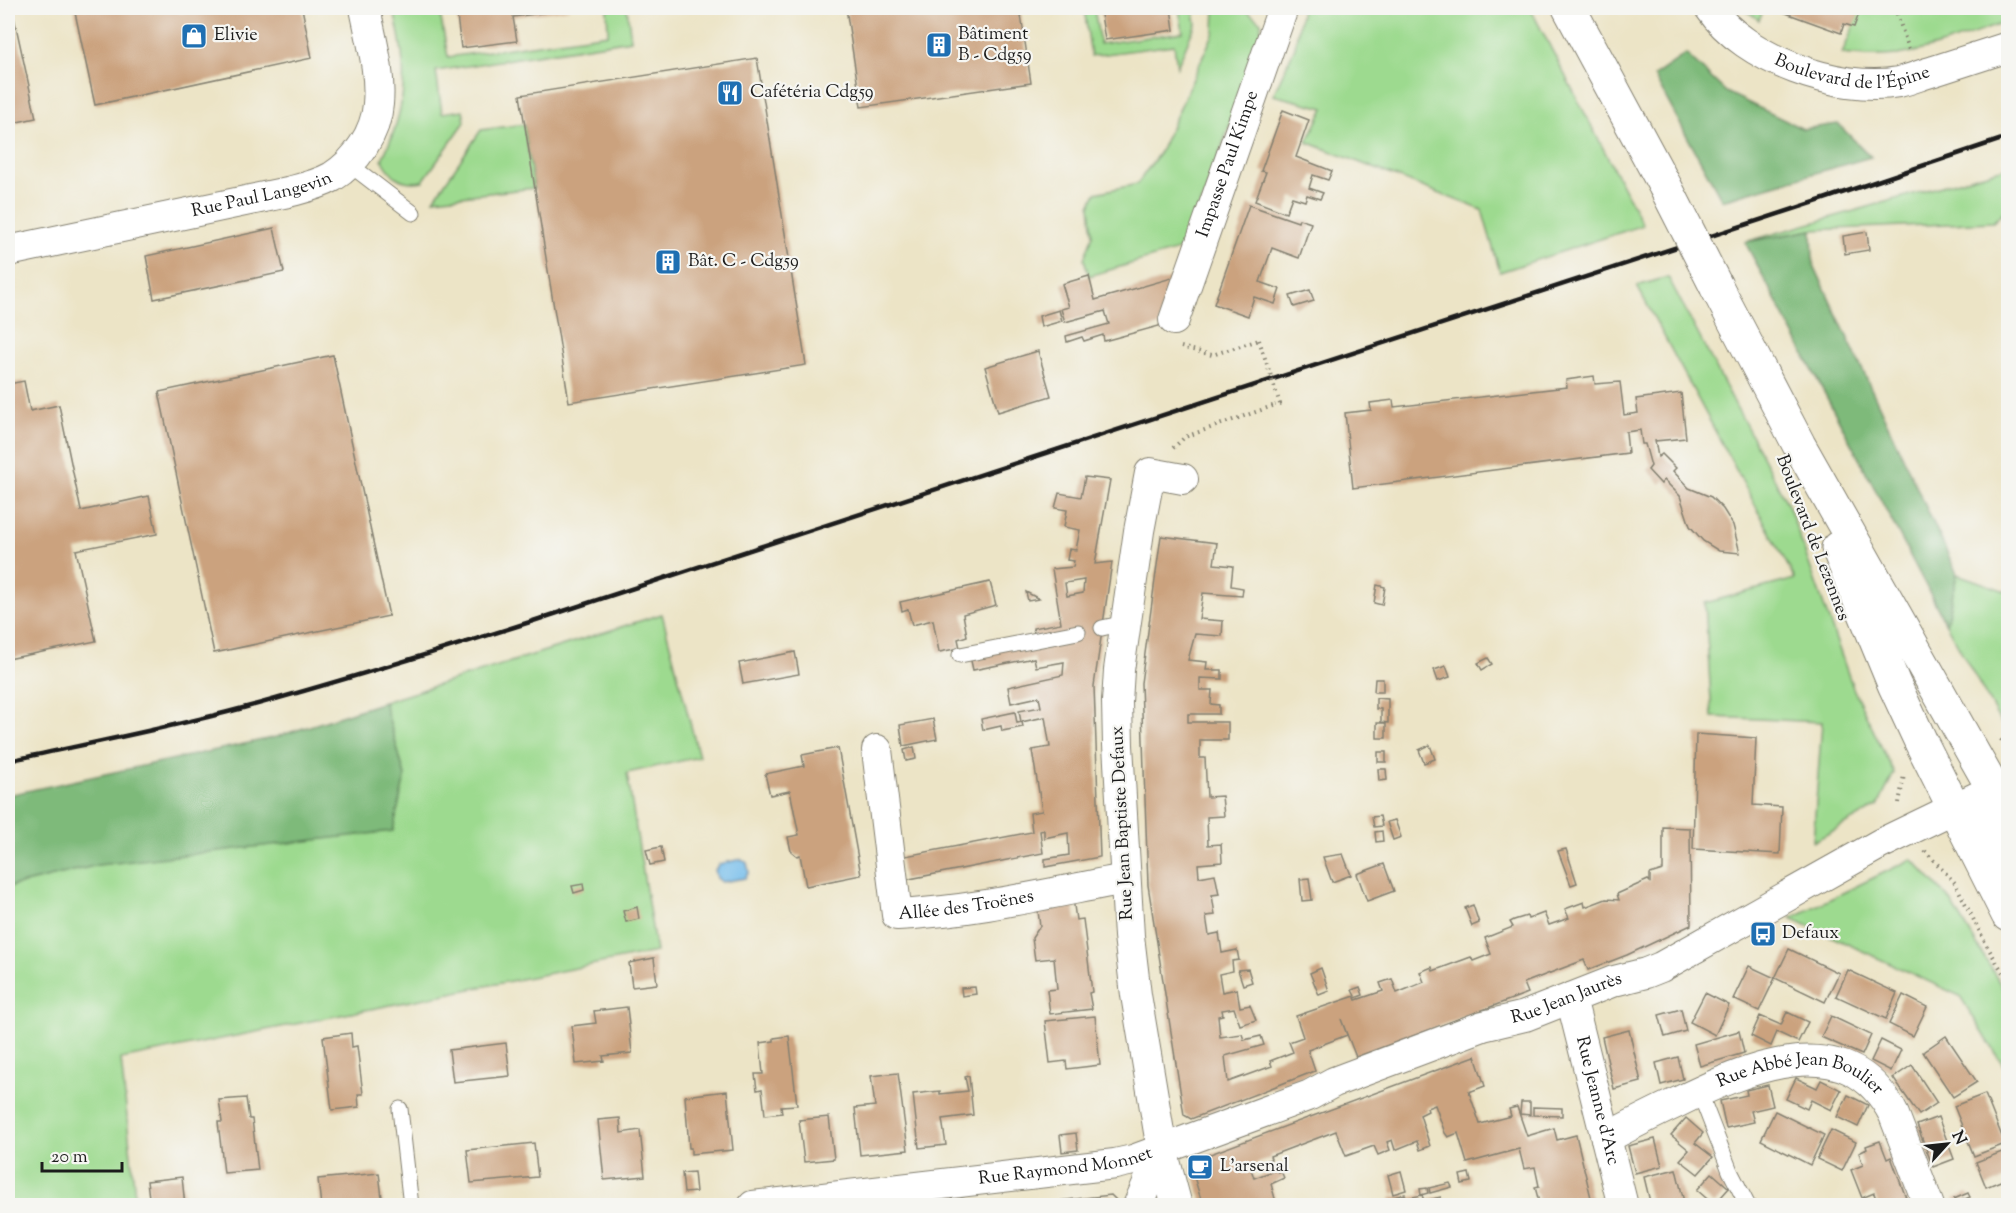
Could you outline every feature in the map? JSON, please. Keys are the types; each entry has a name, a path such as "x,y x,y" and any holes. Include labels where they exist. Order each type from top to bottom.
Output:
{"main road":[{"name":"Boulevard de Lezennes","path":"1569,8 1665,186 1799,445 2004,795"},
{"name":"Boulevard de Lezennes","path":"1799,445 1826,520 1885,663 1921,742 2008,915"}],"street":[{"name":"Rue Paul Langevin","path":"8,251 311,186 332,176 349,164 362,149 372,129 378,106 377,76 365,8"},
{"name":"Impasse Paul Kimpe","path":"1177,334 1283,8"},
{"name":"Boulevard de l'Épine","path":"1710,8 1738,37 1769,57 1789,66 1832,78 1872,83 1898,82 2008,47"},
{"name":"Rue Jean Baptiste Defaux","path":"1177,1206 1162,1150 1136,995 1125,879 1114,625 1150,473 1183,479"},
{"name":"Allée des Troënes","path":"877,750 897,915 940,913 973,908 1125,879"},
{"name":"Rue Jean Jaurès","path":"1162,1150 1310,1095 1334,1082 1462,1034 1495,1022 1525,1016 1614,981 1646,973 1669,963 1880,844 1954,807 2004,795"},
{"path":"1954,807 1969,809 1985,819 2008,859"},
{"name":"Rue Jeanne d'Arc","path":"1571,998 1623,1206"},
{"name":"Rue Abbé Jean Boulier","path":"1606,1138 1699,1091 1746,1072 1794,1061 1816,1060 1852,1070 1868,1078 1879,1089 1894,1115 1929,1206"},
{"path":"1138,1206 1162,1150"},
{"name":"Rue Raymond Monnet","path":"753,1206 1115,1164 1162,1150"}],"lane":[{"path":"349,164 413,213"},
{"path":"960,655 1078,632"},
{"path":"1699,1091 1730,1171 1748,1206"},
{"path":"400,1109 411,1206"}],"path":[{"path":"1895,8 1917,76"},
{"path":"1177,334 1212,355 1259,340 1280,404 1185,437"},
{"path":"1899,802 1903,773"},
{"path":"1920,846 1955,883 1986,946 2008,981"}],"green space":[{"path":"393,8 439,8 448,57 608,34 607,8 627,8 631,40 436,71 442,113 463,110 465,122 423,181 409,182 394,175 382,159 397,121 403,85 401,48"},
{"path":"1084,8 1094,8 1100,44 1183,32 1179,8 1193,8 1196,23 1177,67 1174,45 1091,56"},
{"path":"1215,8 1243,8 1261,22 1261,39 1185,248 1089,276 1084,259 1093,235 1090,206 1096,193 1137,184 1160,152 1214,32"},
{"path":"1302,8 1530,8 1643,225 1500,272 1482,210 1307,142 1324,108 1273,95 1295,47"},
{"path":"1743,8 1764,8 1759,20"},
{"path":"1861,8 1928,8 1932,13 1944,8 2008,8 2008,20 1951,42 1911,53 1883,56 1842,54"},
{"path":"1686,54 1726,92 1803,129 1838,124 1871,157 1722,200 1654,76"},
{"path":"524,124 534,188 434,199 481,130"},
{"path":"2008,167 2008,207 1993,222 1812,230 1745,242"},
{"path":"1812,230 1813,263 1957,574 1946,624 1745,242"},
{"path":"1668,277 1789,507 1853,688 1894,773 1878,806 1813,842 1822,722 1712,717 1705,603 1795,579 1637,286"},
{"path":"1957,574 2008,592 2008,725 2001,723 1946,624"},
{"path":"662,614 699,757 627,773 656,952 121,1059 136,1205 8,1205 8,887 98,865 405,776 384,702"},
{"path":"384,702 405,776 393,831 98,865 8,887 8,795 276,737"},
{"path":"1912,859 1951,901 2008,997 2008,1073 1960,996 1791,918"}],"water":[{"path":"742,859 747,863 749,872 745,878 722,882 717,878 715,870 719,864"}],"building":[{"path":"8,8 12,8 36,118 8,124"},
{"name":"Elivie","path":"74,8 178,8 179,13 207,8 302,8 312,58 95,105"},
{"path":"456,8 569,9 513,17 517,41 461,48"},
{"name":"Bâtiment B - Cdg59","path":"846,8 1020,8 1031,83 861,107"},
{"path":"1100,8 1171,8 1174,30 1105,40"},
{"path":"1772,8 1861,8 1854,27 1844,24 1841,33"},
{"name":"Bât. C - Cdg59","path":"757,58 806,365 569,402 520,95"},
{"path":"1283,110 1309,120 1296,157 1332,171 1328,180 1313,175 1309,188 1323,193 1320,199 1307,195 1305,201 1292,197 1286,213 1255,201 1266,172 1261,171"},
{"path":"1249,205 1298,222 1299,219 1311,223 1299,258 1272,248 1260,282 1280,289 1275,304 1254,297 1248,316 1214,304"},
{"path":"274,228 284,272 154,299 146,256"},
{"path":"1867,232 1869,250 1845,254 1843,236"},
{"path":"1089,276 1095,300 1175,277 1159,326 1104,341 1103,335 1084,341 1082,337 1067,342 1066,336 1109,324 1105,311 1065,322 1061,309 1069,307 1062,284"},
{"path":"1310,290 1314,301 1294,307 1290,296"},
{"path":"1059,310 1062,321 1041,327 1039,316"},
{"path":"1038,351 1051,396 998,412 985,367"},
{"path":"333,355 389,616 214,653 159,392"},
{"path":"1594,376 1595,384 1620,382 1624,415 1638,413 1636,399 1681,393 1686,438 1655,441 1658,457 1662,454 1676,468 1673,471 1689,488 1711,497 1723,509 1733,525 1740,553 1719,551 1703,541 1690,526 1680,496 1664,480 1661,484 1648,470 1651,466 1645,444 1642,444 1640,430 1626,432 1628,453 1353,488 1345,413 1371,410 1370,403 1393,400 1394,407 1567,387 1566,380"},
{"path":"24,381 30,411 59,405 81,511 149,496 157,534 76,550 96,641 8,659 8,384"},
{"path":"1085,477 1110,480 1095,564 1112,562 1094,686 1100,857 1045,867 1045,859 1069,855 1068,833 1044,838 1044,830 1040,831 1043,853 904,880 900,857 1032,832 1030,813 1042,811 1032,750 1050,747 1045,717 1021,722 1019,711 1041,707 1039,697 1011,703 1008,687 1063,675 1064,662 1036,667 1034,658 973,670 970,656 1035,638 1033,628 1061,623 1052,569 1073,567 1074,561 1067,560 1069,549 1076,550 1080,530 1064,527 1067,510 1055,508 1059,493 1081,497","holes":["1084,580 1083,593 1067,596 1065,583"]},
{"path":"1161,536 1217,543 1214,564 1233,566 1231,586 1243,588 1242,596 1203,593 1199,619 1223,621 1222,636 1195,634 1188,660 1207,662 1206,670 1222,670 1222,679 1200,678 1200,690 1212,690 1211,704 1219,705 1219,714 1188,714 1188,722 1228,722 1228,740 1200,740 1200,758 1205,758 1207,797 1222,796 1224,816 1207,817 1208,845 1221,844 1222,862 1198,864 1199,877 1215,874 1219,894 1212,895 1215,915 1206,916 1209,935 1219,933 1222,953 1237,950 1239,960 1232,961 1233,971 1219,974 1222,992 1237,989 1240,1007 1250,1005 1256,1020 1240,1025 1234,1008 1222,1010 1223,1015 1218,1016 1220,1037 1242,1034 1244,1040 1261,1036 1264,1045 1225,1056 1228,1082 1272,1066 1270,1061 1293,1052 1289,1042 1303,1037 1296,1016 1355,996 1352,990 1360,987 1363,995 1355,998 1356,1000 1383,991 1380,983 1392,979 1397,993 1424,982 1420,972 1432,967 1433,971 1471,957 1473,961 1491,954 1485,938 1513,927 1510,922 1514,920 1527,916 1528,919 1544,913 1549,925 1569,918 1565,909 1584,902 1585,907 1606,899 1619,900 1617,894 1648,880 1650,882 1650,874 1663,870 1663,827 1690,828 1691,925 1627,955 1588,970 1584,960 1524,983 1528,993 1356,1057 1341,1019 1347,1035 1308,1050 1315,1071 1191,1119 1184,1115 1148,885 1141,683"},
{"path":"990,582 996,605 963,614 967,636 958,639 960,648 939,652 933,620 912,625 908,609 902,611 900,602"},
{"path":"1377,585 1385,587 1382,605 1374,603"},
{"path":"1026,592 1039,599 1028,601"},
{"path":"795,652 799,674 743,684 739,663"},
{"path":"1488,658 1492,664 1482,670 1478,663"},
{"path":"1446,666 1450,677 1438,681 1434,670"},
{"path":"1375,679 1383,679 1383,692 1374,692"},
{"path":"1376,698 1388,699 1388,723 1381,722 1381,709 1376,709"},
{"path":"1015,712 1017,723 1022,722 1023,727 1002,731 1001,726 983,730 981,719"},
{"path":"933,719 937,739 903,746 900,725"},
{"path":"1377,723 1386,723 1386,738 1377,738"},
{"path":"1696,734 1756,738 1753,805 1782,807 1780,854 1693,849"},
{"path":"1430,745 1435,759 1424,763 1419,750"},
{"path":"914,747 916,759 906,761 904,750"},
{"path":"838,748 861,875 806,886 800,855 797,856 791,851 788,837 799,835 790,791 770,795 765,774 804,766 802,755"},
{"path":"1378,752 1386,752 1386,762 1378,762"},
{"path":"1378,769 1386,769 1387,780 1379,781"},
{"path":"1380,816 1382,826 1374,827 1372,817"},
{"path":"1395,820 1401,837 1393,840 1387,822"},
{"path":"1382,831 1383,841 1376,842 1375,832"},
{"path":"661,847 664,862 650,865 646,850"},
{"path":"1566,849 1577,883 1571,885 1558,851"},
{"path":"1343,854 1351,875 1332,882 1323,857"},
{"path":"1384,864 1394,891 1367,901 1357,874"},
{"path":"1309,878 1312,900 1302,901 1300,879"},
{"path":"583,884 584,890 574,893 572,886"},
{"path":"1073,898 1076,920 1083,919 1092,1009 1050,1014 1047,990 1057,989 1054,958 1035,960 1032,938 1040,926 1037,904"},
{"path":"1473,905 1479,923 1472,926 1465,908"},
{"path":"637,907 639,919 626,922 623,911"},
{"path":"1789,949 1839,973 1825,1002 1775,978"},
{"path":"654,958 657,984 632,987 629,963"},
{"path":"1749,966 1775,978 1759,1011 1733,999"},
{"path":"1321,968 1329,991 1319,995 1310,973"},
{"path":"1248,969 1252,982 1243,985 1238,970"},
{"path":"1848,970 1897,993 1886,1019 1836,996"},
{"path":"975,987 976,994 962,996 961,988"},
{"path":"1705,993 1729,1005 1715,1035 1690,1022"},
{"path":"1903,995 1927,1007 1913,1036 1889,1024"},
{"path":"627,1007 632,1053 603,1056 604,1061 576,1064 572,1026 596,1023 594,1011"},
{"path":"1681,1009 1686,1031 1665,1037 1659,1015"},
{"path":"1787,1012 1808,1022 1798,1042 1777,1032 1771,1046 1751,1036 1760,1016 1781,1025"},
{"path":"1095,1016 1100,1065 1067,1069 1066,1061 1050,1063 1045,1021"},
{"path":"1831,1016 1871,1035 1862,1055 1821,1037"},
{"path":"1629,1030 1641,1082 1614,1089 1602,1037"},
{"path":"1739,1031 1744,1053 1700,1066 1694,1044"},
{"path":"351,1033 352,1047 357,1046 363,1094 358,1094 359,1107 332,1110 323,1037"},
{"path":"789,1036 797,1105 781,1106 782,1113 765,1115 762,1089 757,1090 755,1074 763,1074 760,1043"},
{"path":"1946,1036 1977,1082 1953,1097 1923,1052"},
{"path":"1881,1040 1901,1050 1891,1071 1871,1061"},
{"path":"506,1043 510,1076 453,1082 449,1050"},
{"path":"1475,1056 1485,1086 1469,1092 1480,1124 1511,1116 1509,1109 1517,1107 1527,1136 1554,1128 1557,1140 1576,1135 1593,1206 1540,1206 1535,1187 1539,1186 1535,1167 1524,1169 1519,1149 1467,1163 1458,1133 1448,1137 1435,1105 1427,1108 1428,1111 1420,1115 1430,1146 1420,1150 1417,1141 1395,1150 1392,1140 1387,1142 1390,1150 1378,1155 1374,1146 1346,1156 1336,1131 1250,1166 1254,1178 1276,1170 1281,1171 1284,1178 1271,1184 1277,1206 1203,1206 1191,1167 1194,1160"},
{"path":"1678,1057 1683,1079 1661,1085 1656,1063"},
{"path":"1912,1065 1937,1103 1919,1115 1893,1078"},
{"path":"898,1073 908,1150 860,1155 855,1108 875,1106 871,1076"},
{"path":"969,1076 973,1115 942,1119 946,1145 919,1148 913,1094 968,1091 965,1077"},
{"path":"1796,1078 1817,1088 1821,1080 1841,1090 1831,1110 1811,1100 1807,1109 1786,1099"},
{"path":"1768,1085 1773,1106 1751,1111 1754,1122 1726,1128 1720,1101 1747,1095 1746,1090"},
{"path":"727,1091 733,1150 691,1154 685,1096"},
{"path":"1985,1094 2005,1144 1974,1156 1954,1106"},
{"path":"1848,1095 1868,1105 1858,1127 1837,1117"},
{"path":"246,1098 249,1119 252,1119 258,1170 224,1173 218,1122 222,1122 219,1100"},
{"path":"1521,1102 1530,1102 1530,1115 1520,1114"},
{"path":"1533,1107 1562,1108 1562,1116 1533,1115"},
{"path":"1775,1111 1824,1135 1810,1165 1761,1140"},
{"path":"829,1117 834,1159 804,1162 799,1120"},
{"path":"1938,1117 1954,1159 1933,1167 1917,1125"},
{"path":"620,1118 621,1133 640,1130 645,1176 604,1180 598,1120"},
{"path":"1686,1118 1703,1133 1695,1143 1713,1157 1698,1174 1680,1160 1689,1150 1671,1135"},
{"path":"1831,1130 1856,1142 1842,1171 1817,1159"},
{"path":"1076,1133 1078,1150 1062,1152 1060,1135"},
{"path":"1655,1139 1662,1166 1635,1173 1628,1146"},
{"path":"1880,1141 1887,1159 1891,1157 1909,1206 1878,1206 1874,1193 1862,1198 1851,1170 1863,1165 1859,1153 1867,1149 1866,1146"},
{"path":"534,1143 538,1177 471,1183 467,1150"},
{"path":"2007,1150 2008,1178 1986,1187 1976,1162"},
{"path":"1676,1169 1685,1206 1651,1206 1644,1177"},
{"path":"1401,1171 1406,1190 1393,1194 1388,1175"},
{"path":"694,1172 696,1192 684,1193 682,1173"},
{"path":"379,1173 383,1206 321,1206 318,1179"},
{"path":"1469,1173 1471,1182 1462,1184 1460,1175"},
{"path":"1712,1173 1729,1188 1714,1205 1697,1190"},
{"path":"182,1177 185,1206 150,1206 147,1181"},
{"path":"1450,1183 1452,1187 1430,1193 1429,1188"},
{"path":"1427,1188 1428,1193 1421,1195 1420,1189"},
{"path":"1968,1193 1970,1197 1956,1203 1954,1199"},
{"path":"1405,1194 1408,1206 1392,1206 1390,1198"},
{"path":"1111,1195 1116,1200 1114,1206 1040,1206 1040,1203"},
{"path":"1422,1195 1424,1201 1441,1197 1443,1206 1410,1206 1408,1198"}],"railway":[{"path":"8,761 214,716 315,688 530,622 2008,137"}],"place":[{"name":"Elivie","path":"194,36"},
{"name":"Bâtiment B - Cdg59","path":"939,45"},
{"name":"Cafétéria Cdg59","path":"730,93"},
{"name":"Bât. C - Cdg59","path":"668,262"},
{"name":"Defaux","path":"1763,934"},
{"name":"L'arsenal","path":"1200,1167"}]}
